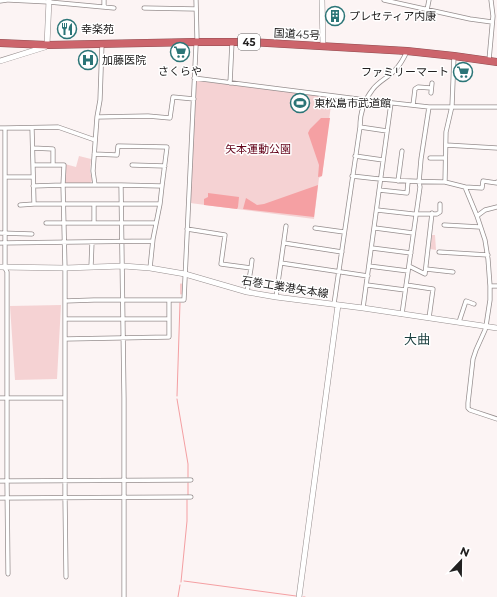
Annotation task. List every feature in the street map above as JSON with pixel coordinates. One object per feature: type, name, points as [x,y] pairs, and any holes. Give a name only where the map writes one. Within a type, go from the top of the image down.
[{"type":"highway","name":"国道45号","points":[[0,43],[47,45],[232,42],[407,51],[497,62]]},
{"type":"main road","points":[[322,0],[322,46]]},
{"type":"main road","points":[[0,61],[45,47],[47,45],[49,1]]},
{"type":"main road","name":"石巻工業港矢本線","points":[[3,267],[65,268],[122,266],[150,268],[185,274],[246,292],[497,328]]},
{"type":"main road","points":[[299,597],[336,304]]},
{"type":"street","points":[[0,0],[68,2],[86,6],[114,8]]},
{"type":"street","points":[[86,0],[86,6]]},
{"type":"street","points":[[104,0],[104,8]]},
{"type":"street","points":[[65,301],[184,300],[194,99],[196,0]]},
{"type":"street","points":[[384,0],[470,19],[492,22]]},
{"type":"street","points":[[427,10],[429,0]]},
{"type":"street","points":[[489,61],[493,16],[491,1],[497,1]]},
{"type":"street","points":[[144,8],[196,9]]},
{"type":"street","points":[[230,83],[232,42]]},
{"type":"street","points":[[95,185],[93,171],[100,100],[102,44]]},
{"type":"street","points":[[336,304],[344,232],[362,109],[374,88],[395,70],[404,58],[407,51]]},
{"type":"street","points":[[445,182],[447,124],[452,106],[454,56]]},
{"type":"street","points":[[194,78],[429,107],[497,107]]},
{"type":"street","points":[[413,105],[415,89],[418,87],[431,91],[432,83]]},
{"type":"street","points":[[98,117],[148,116],[170,118],[173,97],[194,99]]},
{"type":"street","points":[[364,308],[391,103]]},
{"type":"street","points":[[402,314],[420,187],[419,182],[429,107]]},
{"type":"street","points":[[0,128],[58,127],[95,140]]},
{"type":"street","points":[[360,127],[387,131]]},
{"type":"street","points":[[5,128],[5,176],[2,205],[5,216],[6,233],[3,267],[7,272],[8,574]]},
{"type":"street","points":[[32,128],[34,204]]},
{"type":"street","points":[[446,145],[497,148]]},
{"type":"street","points":[[94,154],[117,155],[118,146],[167,147],[160,204],[152,241],[150,268]]},
{"type":"street","points":[[33,148],[53,149],[53,165]]},
{"type":"street","points":[[398,181],[402,151]]},
{"type":"street","points":[[355,156],[383,160]]},
{"type":"street","points":[[430,158],[445,158]]},
{"type":"street","points":[[33,165],[64,165],[63,205],[66,320],[66,577]]},
{"type":"street","points":[[132,165],[165,166]]},
{"type":"street","points":[[5,176],[33,177]]},
{"type":"street","points":[[352,176],[408,182],[445,182],[465,187],[482,188],[483,181],[497,182]]},
{"type":"street","points":[[380,190],[407,193],[408,182]]},
{"type":"street","points":[[121,185],[124,398],[124,597]]},
{"type":"street","points":[[33,186],[162,186]]},
{"type":"street","points":[[465,187],[485,240],[488,255],[490,286],[490,300],[486,326],[474,359],[468,408],[497,419]]},
{"type":"street","points":[[94,204],[94,223]]},
{"type":"street","points":[[20,205],[160,204]]},
{"type":"street","points":[[377,210],[413,214],[437,214],[440,212],[440,204]]},
{"type":"street","points":[[477,216],[485,210],[497,207]]},
{"type":"street","points":[[409,266],[425,274],[432,214]]},
{"type":"street","points":[[0,216],[5,216]]},
{"type":"street","points":[[46,223],[156,223]]},
{"type":"street","points":[[444,225],[480,227]]},
{"type":"street","points":[[276,297],[286,226]]},
{"type":"street","points":[[315,228],[344,232]]},
{"type":"street","points":[[375,228],[414,233]]},
{"type":"street","points":[[187,229],[225,235],[221,264],[251,268]]},
{"type":"street","points":[[0,233],[32,234]]},
{"type":"street","points":[[0,243],[152,241]]},
{"type":"street","points":[[91,267],[92,242]]},
{"type":"street","points":[[284,243],[342,252]]},
{"type":"street","points":[[372,248],[411,253]]},
{"type":"street","points":[[439,252],[488,255]]},
{"type":"street","points":[[246,292],[252,260]]},
{"type":"street","points":[[281,263],[368,276]]},
{"type":"street","points":[[369,266],[408,271]]},
{"type":"street","points":[[426,269],[454,272]]},
{"type":"street","points":[[367,284],[405,290]]},
{"type":"street","points":[[406,285],[433,289],[429,318]]},
{"type":"street","points":[[490,286],[497,286]]},
{"type":"street","points":[[65,339],[169,337],[169,300]]},
{"type":"street","points":[[459,322],[465,301],[474,304]]},
{"type":"street","points":[[66,320],[168,319]]},
{"type":"street","points":[[0,398],[65,398]]},
{"type":"street","points":[[0,481],[191,480]]},
{"type":"street","points":[[0,498],[191,497]]},
{"type":"green space","name":"矢本運動公園","points":[[196,81],[254,86],[332,97],[322,176],[319,178],[314,219],[190,203]]},
{"type":"green space","points":[[79,156],[91,159],[90,170],[92,181],[90,183],[67,184],[65,182],[65,164],[76,167]]},
{"type":"green space","points":[[432,235],[435,235],[436,250],[430,249]]},
{"type":"green space","points":[[61,305],[57,379],[15,380],[10,306]]},
{"type":"shaded area","points":[[321,118],[330,118],[322,176],[318,177],[319,165],[308,133]]},
{"type":"shaded area","points":[[318,185],[314,217],[243,209],[246,198],[257,205],[264,204]]},
{"type":"shaded area","points":[[208,193],[239,197],[237,209],[204,205],[204,199],[208,197]]},
{"type":"waterway","points":[[181,284],[181,294]]},
{"type":"waterway","points":[[177,396],[180,303]]},
{"type":"waterway","points":[[177,399],[188,464],[188,477]]},
{"type":"waterway","points":[[188,483],[188,495]]},
{"type":"waterway","points":[[181,582],[187,521],[187,500]]},
{"type":"waterway","points":[[184,581],[296,596]]},
{"type":"waterway","points":[[178,597],[180,585]]},
{"type":"place","name":"プレセティア内康","points":[[335,16]]},
{"type":"place","name":"幸楽苑","points":[[67,29]]},
{"type":"place","name":"さくらや","points":[[180,52]]},
{"type":"place","name":"加藤医院","points":[[88,60]]},
{"type":"place","name":"ファミリーマート","points":[[463,72]]},
{"type":"place","name":"東松島市武道館","points":[[300,103]]},
{"type":"district","name":"大曲","points":[[417,339]]}]
